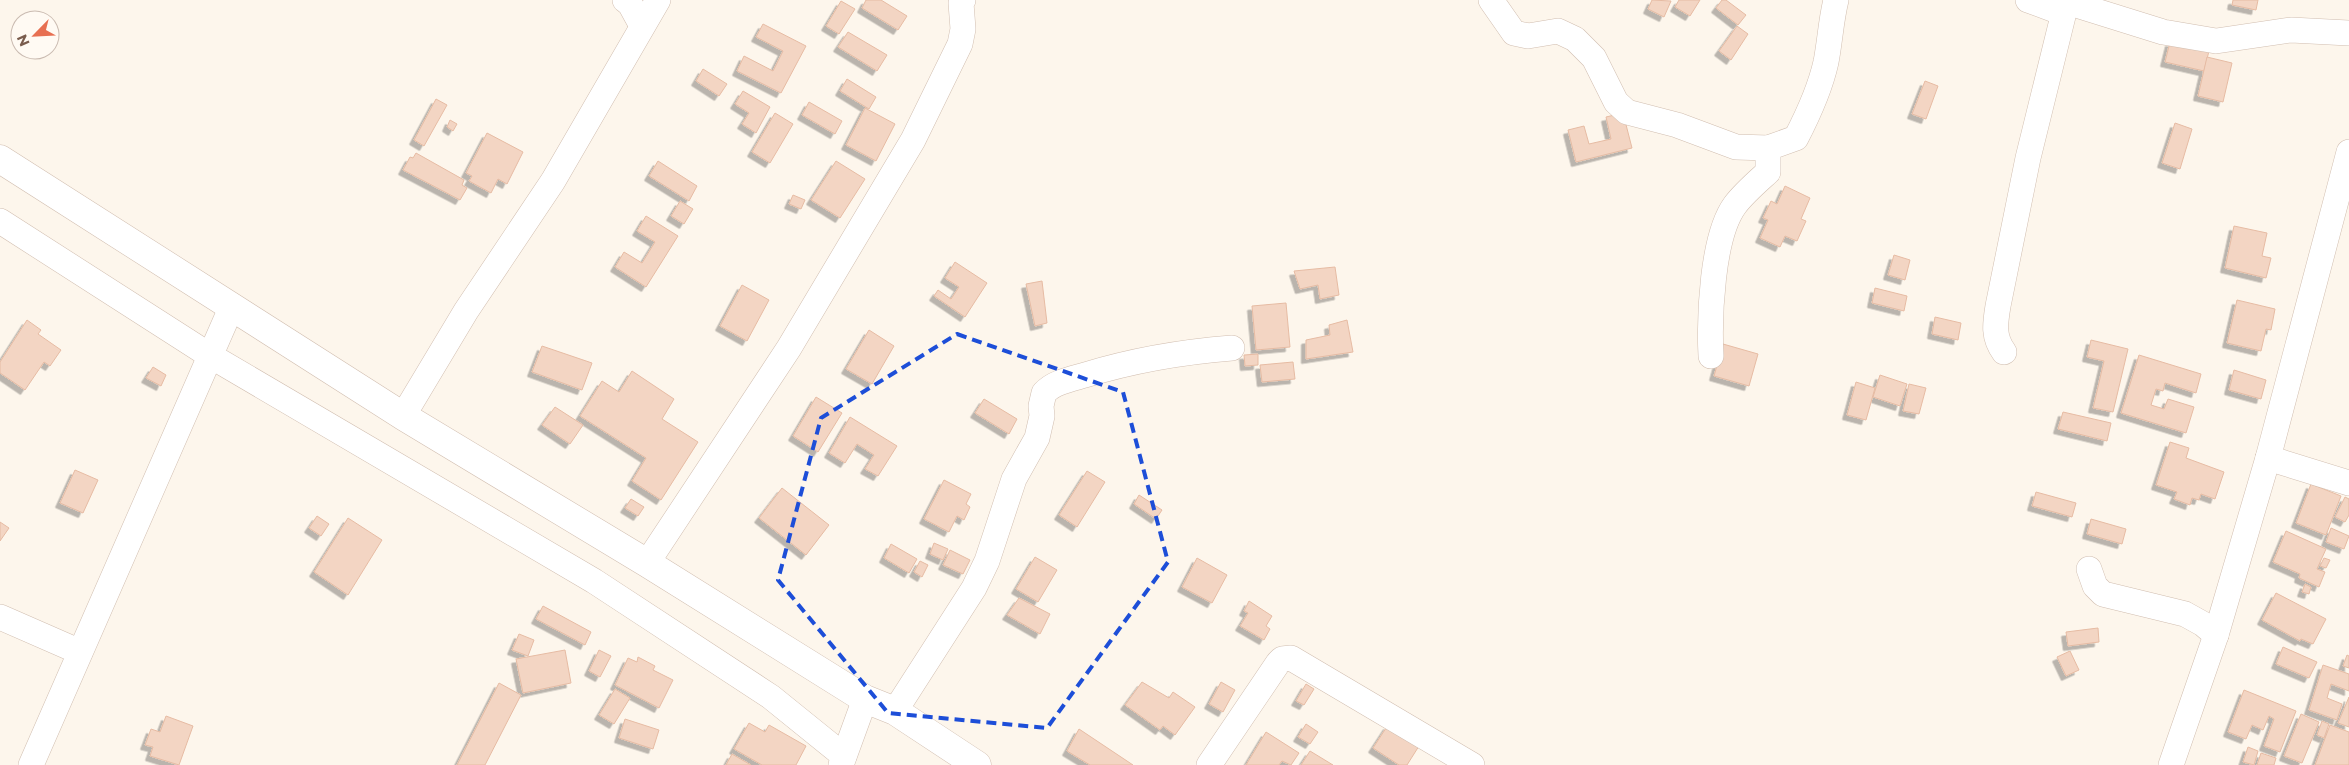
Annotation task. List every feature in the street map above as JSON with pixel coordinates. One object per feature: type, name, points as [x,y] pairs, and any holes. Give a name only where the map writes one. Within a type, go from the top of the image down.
[{"type":"street","points":[[625,0],[630,4],[642,26]]},
{"type":"street","points":[[403,416],[466,311],[553,181],[658,0]]},
{"type":"street","points":[[1491,0],[1514,34],[1528,36],[1558,32],[1575,39],[1594,58],[1616,102],[1627,112],[1677,125],[1731,146],[1768,148],[1796,138],[1808,116],[1818,92],[1826,60],[1836,0]]},
{"type":"street","points":[[2028,0],[2066,5],[2163,32],[2216,41],[2291,30],[2349,33]]},
{"type":"street","points":[[647,563],[789,348],[913,140],[960,44],[963,29],[960,1]]},
{"type":"street","points":[[2004,352],[1997,340],[1994,329],[1997,310],[2028,158],[2066,5]]},
{"type":"street","points":[[1711,356],[1711,298],[1728,216],[1736,204],[1768,172],[1768,148]]},
{"type":"street","points":[[2171,765],[2216,635],[2268,458],[2349,152]]},
{"type":"street","points":[[0,159],[403,416],[647,563],[864,698],[895,711],[977,765]]},
{"type":"street","points":[[0,221],[209,355],[594,581],[772,697],[842,760],[864,698]]},
{"type":"street","points":[[31,765],[232,306]]},
{"type":"street","points":[[895,711],[974,588],[987,561],[1014,479],[1038,434],[1044,393],[1056,384],[1117,365],[1176,353],[1232,348]]},
{"type":"street","points":[[2268,458],[2349,483]]},
{"type":"street","points":[[2089,569],[2095,586],[2103,594],[2185,614],[2203,624],[2216,635]]},
{"type":"street","points":[[0,617],[80,652]]},
{"type":"street","points":[[1209,765],[1278,663],[1286,658],[1291,658],[1472,765]]},
{"type":"highlighted area","points":[[957,334],[1123,392],[1168,562],[1047,728],[888,713],[778,580],[821,418]]},
{"type":"building","points":[[866,0],[881,0],[907,16],[898,30],[862,8]]},
{"type":"building","points":[[1652,0],[1671,1],[1664,17],[1648,9]]},
{"type":"building","points":[[1679,0],[1700,0],[1690,16],[1675,7]]},
{"type":"building","points":[[1722,0],[1726,0],[1746,15],[1738,25],[1716,8]]},
{"type":"building","points":[[2233,0],[2258,0],[2256,10],[2232,5]]},
{"type":"building","points":[[841,1],[855,9],[839,34],[826,26]]},
{"type":"building","points":[[763,24],[806,46],[781,93],[737,71],[744,56],[773,71],[783,51],[756,37]]},
{"type":"building","points":[[1737,26],[1748,34],[1731,60],[1719,51]]},
{"type":"building","points":[[848,32],[887,55],[877,71],[838,47]]},
{"type":"building","points":[[2170,42],[2209,51],[2204,71],[2165,62]]},
{"type":"building","points":[[2207,57],[2232,63],[2223,102],[2198,96]]},
{"type":"building","points":[[703,69],[727,84],[719,96],[696,81]]},
{"type":"building","points":[[847,79],[876,97],[869,109],[840,91]]},
{"type":"building","points":[[1925,81],[1938,86],[1926,119],[1912,114]]},
{"type":"building","points":[[743,91],[770,107],[756,133],[742,124],[749,113],[735,104]]},
{"type":"building","points":[[436,99],[447,105],[424,146],[414,140]]},
{"type":"building","points":[[809,102],[842,121],[835,134],[802,115]]},
{"type":"building","points":[[865,108],[895,124],[876,161],[846,145]]},
{"type":"building","points":[[775,113],[793,124],[770,163],[752,152]]},
{"type":"building","points":[[1623,113],[1632,148],[1576,162],[1568,130],[1584,126],[1589,144],[1611,139],[1606,117]]},
{"type":"building","points":[[450,120],[457,124],[453,131],[447,127]]},
{"type":"building","points":[[2175,123],[2192,129],[2180,169],[2162,163]]},
{"type":"building","points":[[487,133],[523,152],[507,184],[498,179],[491,193],[469,181],[472,176],[466,173]]},
{"type":"building","points":[[416,153],[464,180],[462,185],[467,188],[460,200],[403,170],[410,157],[413,158]]},
{"type":"building","points":[[658,161],[697,186],[689,201],[649,176]]},
{"type":"building","points":[[836,161],[865,179],[840,218],[811,200]]},
{"type":"building","points":[[1785,186],[1810,198],[1801,219],[1806,221],[1797,241],[1785,236],[1780,247],[1760,238],[1768,220],[1763,218],[1771,201],[1777,204]]},
{"type":"building","points":[[793,195],[805,200],[801,209],[789,204]]},
{"type":"building","points":[[680,201],[693,209],[684,224],[671,216]]},
{"type":"building","points":[[646,216],[678,236],[646,287],[615,267],[624,252],[642,263],[655,242],[637,231]]},
{"type":"building","points":[[2234,226],[2267,233],[2262,256],[2271,258],[2266,278],[2225,268]]},
{"type":"building","points":[[1894,255],[1910,260],[1905,280],[1888,275]]},
{"type":"building","points":[[955,262],[987,283],[965,317],[934,296],[938,290],[951,299],[959,287],[945,278]]},
{"type":"building","points":[[1335,267],[1339,295],[1320,299],[1318,285],[1300,289],[1294,271]]},
{"type":"building","points":[[1042,281],[1047,323],[1035,326],[1026,284]]},
{"type":"building","points":[[742,285],[769,300],[747,341],[720,326]]},
{"type":"building","points":[[1875,288],[1907,296],[1904,311],[1872,303]]},
{"type":"building","points":[[2237,300],[2275,309],[2271,330],[2266,329],[2261,351],[2227,343]]},
{"type":"building","points":[[1286,303],[1290,347],[1256,350],[1252,306]]},
{"type":"building","points":[[1935,317],[1961,323],[1958,340],[1932,334]]},
{"type":"building","points":[[27,320],[41,330],[38,334],[61,350],[50,366],[44,362],[25,390],[0,373],[0,362]]},
{"type":"building","points":[[1347,320],[1353,352],[1306,359],[1306,340],[1330,335],[1329,325]]},
{"type":"building","points":[[869,330],[894,346],[872,384],[846,369]]},
{"type":"building","points":[[2091,340],[2128,349],[2113,412],[2093,408],[2104,361],[2087,357]]},
{"type":"building","points":[[1723,344],[1758,354],[1749,386],[1714,376]]},
{"type":"building","points":[[542,346],[592,363],[582,390],[532,372]]},
{"type":"building","points":[[1258,354],[1258,365],[1245,366],[1244,355]]},
{"type":"building","points":[[2139,355],[2201,374],[2196,393],[2165,383],[2163,391],[2156,389],[2151,405],[2164,409],[2168,399],[2194,407],[2186,433],[2121,413]]},
{"type":"building","points":[[1293,362],[1295,379],[1262,382],[1260,365]]},
{"type":"building","points":[[153,367],[166,375],[161,386],[146,378]]},
{"type":"building","points":[[2234,370],[2266,380],[2261,399],[2229,390]]},
{"type":"building","points":[[632,371],[674,399],[662,419],[698,442],[661,500],[632,481],[646,458],[580,416],[602,381],[619,392]]},
{"type":"building","points":[[1880,375],[1907,384],[1900,406],[1873,397]]},
{"type":"building","points":[[1856,382],[1875,388],[1866,420],[1847,415]]},
{"type":"building","points":[[1909,384],[1926,388],[1919,414],[1903,411]]},
{"type":"building","points":[[816,397],[842,413],[818,452],[793,436]]},
{"type":"building","points":[[984,399],[1017,419],[1009,434],[975,413]]},
{"type":"building","points":[[555,407],[583,425],[570,444],[542,425]]},
{"type":"building","points":[[2063,412],[2111,423],[2107,441],[2058,429]]},
{"type":"building","points":[[850,417],[897,446],[878,476],[865,469],[874,455],[857,444],[845,463],[829,453]]},
{"type":"building","points":[[2170,442],[2189,448],[2186,458],[2224,472],[2215,499],[2201,494],[2199,500],[2192,498],[2190,505],[2174,499],[2177,492],[2156,485]]},
{"type":"building","points":[[75,470],[98,480],[83,513],[60,503]]},
{"type":"building","points":[[1087,471],[1105,482],[1077,527],[1059,515]]},
{"type":"building","points":[[944,480],[971,494],[966,504],[970,507],[964,520],[957,516],[949,532],[924,519]]},
{"type":"building","points":[[2311,484],[2341,496],[2326,535],[2296,523]]},
{"type":"building","points":[[782,488],[829,525],[806,555],[759,518]]},
{"type":"building","points":[[2036,492],[2076,503],[2072,517],[2032,506]]},
{"type":"building","points":[[1139,495],[1162,510],[1156,519],[1134,504]]},
{"type":"building","points":[[2345,497],[2349,499],[2349,515],[2345,522],[2335,517]]},
{"type":"building","points":[[631,499],[644,507],[638,516],[625,508]]},
{"type":"building","points":[[317,516],[329,524],[321,536],[309,528]]},
{"type":"building","points":[[348,518],[382,540],[348,595],[314,572]]},
{"type":"building","points":[[2091,519],[2126,529],[2122,544],[2087,534]]},
{"type":"building","points":[[0,522],[9,528],[0,541]]},
{"type":"building","points":[[2331,528],[2349,536],[2344,549],[2326,542]]},
{"type":"building","points":[[2286,531],[2326,549],[2317,569],[2325,572],[2319,587],[2299,578],[2300,574],[2273,562]]},
{"type":"building","points":[[934,543],[948,549],[943,560],[930,554]]},
{"type":"building","points":[[891,544],[917,559],[909,573],[884,558]]},
{"type":"building","points":[[950,550],[970,560],[963,574],[943,565]]},
{"type":"building","points":[[1035,557],[1057,570],[1038,602],[1016,589]]},
{"type":"building","points":[[1197,558],[1227,575],[1212,603],[1182,587]]},
{"type":"building","points":[[2324,558],[2330,560],[2326,568],[2320,566]]},
{"type":"building","points":[[920,561],[928,565],[922,577],[914,572]]},
{"type":"building","points":[[2305,584],[2311,587],[2309,594],[2302,592]]},
{"type":"building","points":[[2276,593],[2326,619],[2313,644],[2301,639],[2300,641],[2262,620]]},
{"type":"building","points":[[1019,598],[1050,614],[1040,634],[1007,615]]},
{"type":"building","points":[[1249,601],[1272,616],[1266,626],[1270,629],[1264,640],[1240,626],[1248,613],[1244,611]]},
{"type":"building","points":[[543,606],[591,632],[585,645],[536,619]]},
{"type":"building","points":[[2098,628],[2099,642],[2068,646],[2066,632]]},
{"type":"building","points":[[519,634],[534,640],[528,656],[512,650]]},
{"type":"building","points":[[2283,647],[2317,662],[2309,678],[2276,664]]},
{"type":"building","points":[[565,650],[571,683],[523,693],[516,659]]},
{"type":"building","points":[[599,650],[611,656],[600,677],[589,671]]},
{"type":"building","points":[[2070,651],[2079,670],[2066,676],[2057,657]]},
{"type":"building","points":[[2347,655],[2349,656],[2349,668],[2343,666]]},
{"type":"building","points":[[638,657],[655,666],[653,670],[673,680],[659,708],[615,685],[628,658],[637,662]]},
{"type":"building","points":[[2323,665],[2349,674],[2349,691],[2331,684],[2327,698],[2342,704],[2337,720],[2309,710]]},
{"type":"building","points":[[1142,682],[1169,698],[1173,692],[1195,707],[1175,735],[1163,726],[1160,730],[1125,705]]},
{"type":"building","points":[[1221,682],[1235,690],[1223,712],[1209,704]]},
{"type":"building","points":[[499,683],[521,695],[485,765],[457,765]]},
{"type":"building","points":[[1306,684],[1314,689],[1304,705],[1296,701]]},
{"type":"building","points":[[615,689],[630,698],[614,724],[599,715]]},
{"type":"building","points":[[2244,690],[2296,711],[2280,752],[2264,746],[2274,719],[2269,716],[2263,730],[2252,725],[2246,739],[2228,732]]},
{"type":"building","points":[[2349,697],[2349,727],[2338,723]]},
{"type":"building","points":[[2301,714],[2319,722],[2302,763],[2284,756]]},
{"type":"building","points":[[166,716],[193,726],[179,765],[150,756],[153,747],[145,745],[151,729],[160,732]]},
{"type":"building","points":[[625,719],[659,730],[653,749],[619,738]]},
{"type":"building","points":[[2322,721],[2329,724],[2324,738],[2317,735]]},
{"type":"building","points":[[749,723],[765,732],[769,725],[806,746],[796,765],[762,765],[734,749]]},
{"type":"building","points":[[1306,724],[1318,732],[1310,744],[1298,737]]},
{"type":"building","points":[[1388,725],[1419,746],[1407,765],[1399,765],[1373,748]]},
{"type":"building","points":[[2330,725],[2349,732],[2349,765],[2315,765]]},
{"type":"building","points":[[1079,729],[1133,765],[1090,765],[1067,751]]},
{"type":"building","points":[[1266,732],[1299,753],[1291,765],[1282,761],[1279,765],[1246,765]]},
{"type":"building","points":[[2248,747],[2258,751],[2254,765],[2243,762]]},
{"type":"building","points":[[1310,751],[1333,765],[1301,765]]},
{"type":"building","points":[[2261,753],[2276,758],[2274,765],[2257,765]]},
{"type":"building","points":[[732,754],[751,765],[726,765]]}]
